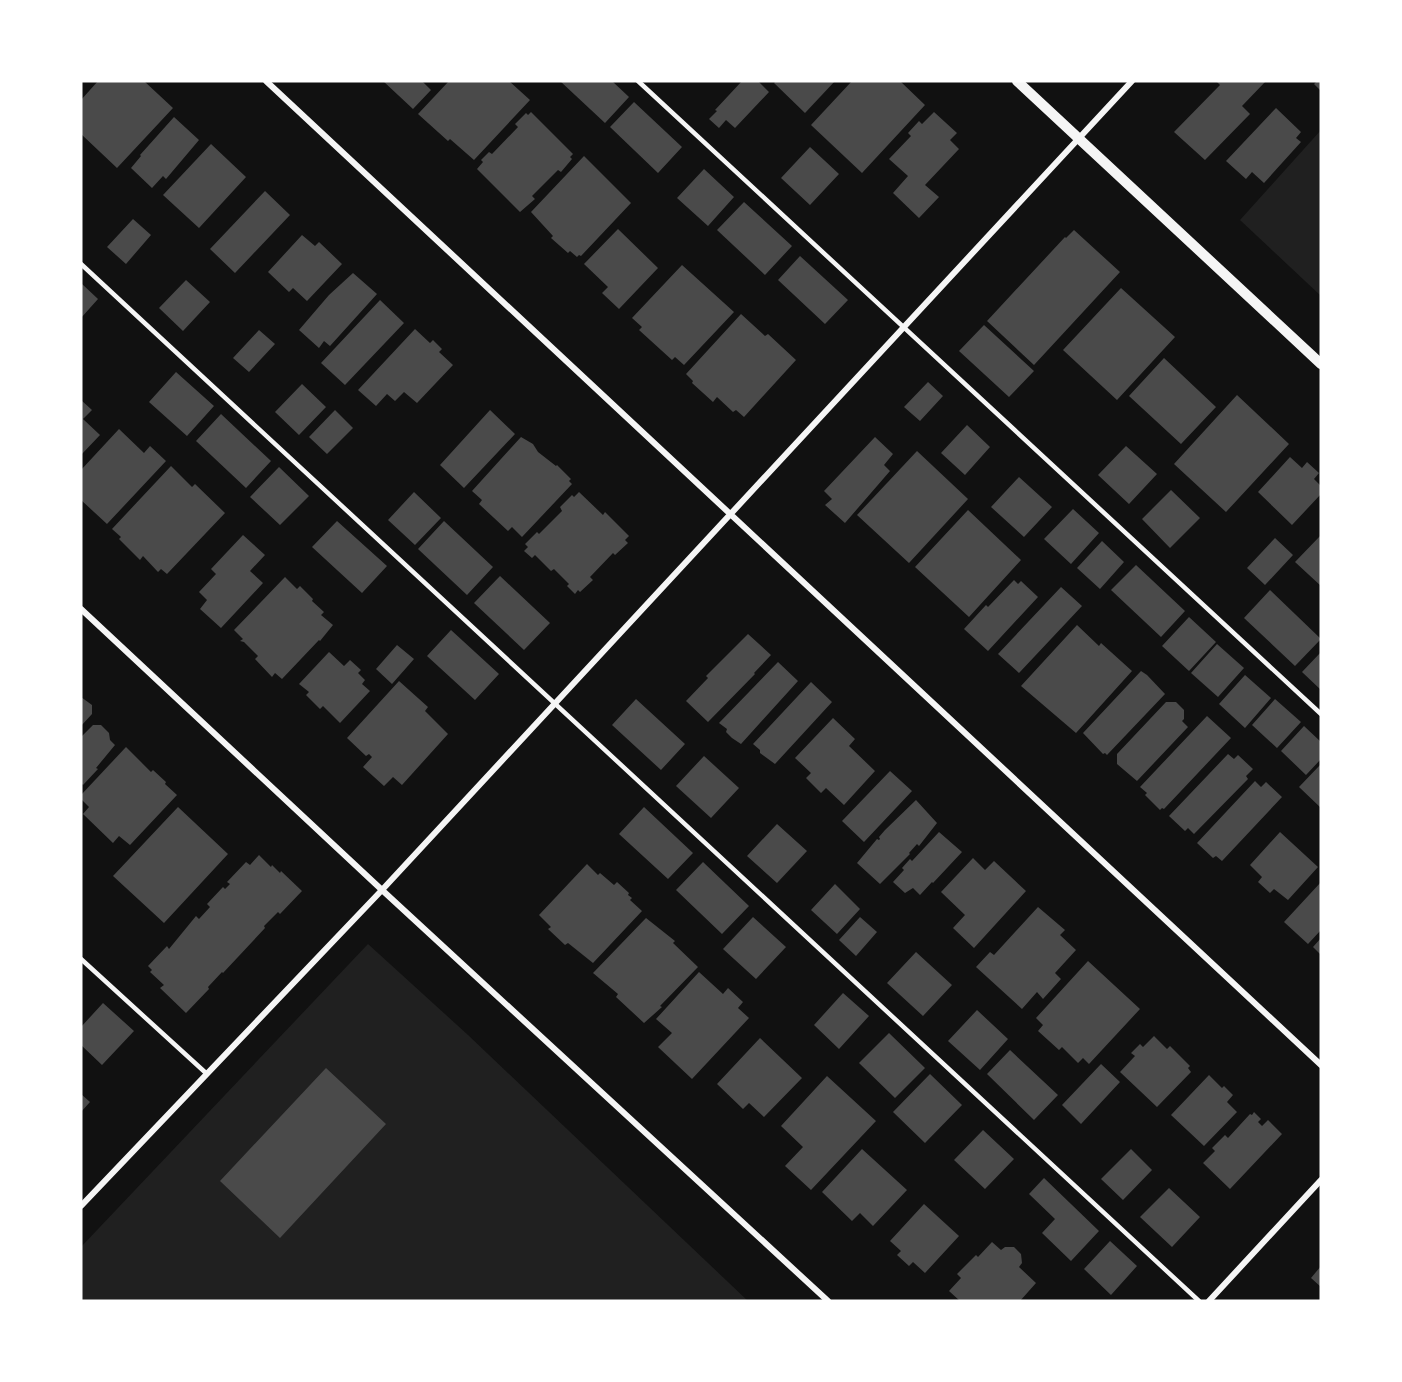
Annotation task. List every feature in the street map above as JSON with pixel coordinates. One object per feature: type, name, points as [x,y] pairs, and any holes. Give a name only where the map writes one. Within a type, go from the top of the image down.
[{"type":"street","points":[[266,81],[1321,1065]]},
{"type":"street","points":[[1017,81],[1321,363]]},
{"type":"street","points":[[81,1206],[382,890],[1132,81]]},
{"type":"street","points":[[81,609],[828,1301]]},
{"type":"street","points":[[1209,1301],[1321,1180]]},
{"type":"lane","points":[[638,81],[1321,714]]},
{"type":"lane","points":[[81,264],[1198,1301]]},
{"type":"lane","points":[[81,958],[207,1074]]},
{"type":"shaded area","points":[[1321,130],[1321,296],[1240,220]]},
{"type":"shaded area","points":[[368,944],[468,1035],[748,1301],[81,1301],[81,1247]]},
{"type":"building","points":[[98,81],[144,81],[173,108],[117,168],[81,134],[81,100]]},
{"type":"building","points":[[383,81],[422,81],[431,90],[413,109]]},
{"type":"building","points":[[449,81],[509,81],[530,100],[474,160],[450,139],[448,141],[418,114]]},
{"type":"building","points":[[560,81],[612,81],[629,97],[605,123]]},
{"type":"building","points":[[742,81],[758,81],[769,92],[735,128],[726,120],[719,128],[709,119]]},
{"type":"building","points":[[776,81],[835,81],[805,113],[774,83]]},
{"type":"building","points":[[852,81],[900,81],[925,105],[862,173],[811,125]]},
{"type":"building","points":[[1216,81],[1266,81],[1242,106],[1250,114],[1205,160],[1174,132],[1220,85]]},
{"type":"building","points":[[1321,81],[1321,91],[1314,84]]},
{"type":"building","points":[[634,102],[682,147],[658,173],[610,127]]},
{"type":"building","points":[[1276,108],[1301,132],[1296,138],[1301,142],[1264,183],[1252,172],[1246,179],[1226,161]]},
{"type":"building","points":[[531,112],[573,154],[570,157],[572,159],[561,172],[558,170],[532,196],[535,199],[520,212],[477,169],[483,162],[481,160],[489,152],[492,154],[518,127],[515,124],[526,113],[528,115]]},
{"type":"building","points":[[934,112],[957,133],[950,140],[959,149],[925,185],[939,197],[919,218],[893,193],[908,176],[889,159],[911,136],[908,133],[919,121],[922,124]]},
{"type":"building","points":[[174,117],[199,140],[166,179],[163,176],[152,188],[131,168]]},
{"type":"building","points":[[211,144],[246,177],[199,228],[163,195]]},
{"type":"building","points":[[810,147],[839,174],[810,205],[781,178]]},
{"type":"building","points":[[584,156],[631,203],[581,256],[577,257],[570,251],[568,253],[551,238],[553,236],[531,212]]},
{"type":"building","points":[[704,169],[734,197],[708,226],[677,198]]},
{"type":"building","points":[[265,191],[290,215],[235,273],[210,249]]},
{"type":"building","points":[[744,202],[792,246],[765,275],[717,230]]},
{"type":"building","points":[[133,219],[151,235],[126,264],[107,247]]},
{"type":"building","points":[[618,229],[658,268],[619,309],[602,293],[608,287],[584,264]]},
{"type":"building","points":[[1074,230],[1120,272],[1034,365],[987,321]]},
{"type":"building","points":[[302,235],[315,246],[319,242],[342,264],[307,301],[293,288],[289,292],[268,272]]},
{"type":"building","points":[[800,256],[848,300],[825,324],[778,280]]},
{"type":"building","points":[[682,265],[734,312],[684,365],[675,357],[672,360],[639,330],[642,327],[632,318]]},
{"type":"building","points":[[353,273],[377,294],[330,346],[324,341],[319,348],[299,330],[329,295]]},
{"type":"building","points":[[186,280],[210,302],[183,331],[159,308]]},
{"type":"building","points":[[81,283],[98,299],[81,318]]},
{"type":"building","points":[[1121,288],[1175,337],[1117,400],[1063,350]]},
{"type":"building","points":[[380,300],[404,323],[345,385],[321,363]]},
{"type":"building","points":[[741,314],[765,336],[768,334],[796,360],[744,417],[736,410],[733,412],[717,397],[713,402],[692,383],[693,381],[686,374]]},
{"type":"building","points":[[984,325],[1034,371],[1009,397],[959,351]]},
{"type":"building","points":[[415,329],[430,343],[433,340],[442,349],[439,352],[453,365],[417,403],[404,392],[395,401],[387,394],[376,406],[358,390]]},
{"type":"building","points":[[259,330],[275,344],[249,372],[233,358]]},
{"type":"building","points":[[1164,358],[1216,407],[1181,444],[1129,396]]},
{"type":"building","points":[[176,372],[214,406],[187,436],[149,402]]},
{"type":"building","points":[[928,382],[943,396],[920,421],[904,407]]},
{"type":"building","points":[[302,384],[326,407],[299,435],[275,412]]},
{"type":"building","points":[[1237,395],[1289,444],[1226,512],[1174,464]]},
{"type":"building","points":[[81,400],[92,410],[83,419],[100,435],[81,455]]},
{"type":"building","points":[[335,410],[353,428],[327,454],[309,437]]},
{"type":"building","points":[[490,410],[515,434],[464,488],[440,465]]},
{"type":"building","points":[[221,414],[271,461],[246,488],[196,441]]},
{"type":"building","points":[[967,425],[990,447],[965,475],[941,453]]},
{"type":"building","points":[[119,429],[144,453],[150,446],[166,461],[107,524],[81,500],[81,470]]},
{"type":"building","points":[[521,437],[533,444],[538,452],[557,465],[571,479],[569,481],[572,484],[522,537],[512,527],[508,531],[479,504],[482,500],[472,491]]},
{"type":"building","points":[[875,437],[893,454],[884,465],[890,471],[845,523],[825,505],[832,499],[824,491]]},
{"type":"building","points":[[1126,446],[1157,474],[1129,504],[1098,475]]},
{"type":"building","points":[[917,451],[968,499],[909,563],[857,515]]},
{"type":"building","points":[[1290,457],[1302,468],[1307,462],[1319,473],[1314,479],[1321,486],[1321,494],[1292,525],[1258,492]]},
{"type":"building","points":[[171,466],[192,487],[195,484],[225,513],[167,574],[161,569],[158,572],[143,556],[140,560],[112,529]]},
{"type":"building","points":[[279,467],[309,496],[280,525],[250,497]]},
{"type":"building","points":[[1019,477],[1052,507],[1024,537],[991,507]]},
{"type":"building","points":[[1171,490],[1200,518],[1170,548],[1142,519]]},
{"type":"building","points":[[414,492],[441,518],[415,545],[388,520]]},
{"type":"building","points":[[579,492],[603,515],[605,512],[629,536],[625,540],[628,543],[615,555],[613,553],[590,577],[593,580],[575,594],[567,586],[569,584],[554,569],[551,571],[535,555],[532,558],[524,551],[528,547],[525,544],[537,532],[539,534],[562,511],[560,507],[572,495],[574,497]]},
{"type":"building","points":[[1073,509],[1099,533],[1071,564],[1044,539]]},
{"type":"building","points":[[968,510],[1021,560],[969,617],[915,567]]},
{"type":"building","points":[[337,521],[387,566],[362,593],[312,547]]},
{"type":"building","points":[[444,521],[493,567],[467,595],[418,549]]},
{"type":"building","points":[[243,535],[265,555],[250,571],[263,583],[221,628],[200,609],[207,600],[199,592],[216,574],[211,569]]},
{"type":"building","points":[[1321,535],[1321,586],[1295,562]]},
{"type":"building","points":[[1275,538],[1293,555],[1265,585],[1247,568]]},
{"type":"building","points":[[1102,541],[1124,562],[1100,589],[1077,568]]},
{"type":"building","points":[[1136,565],[1185,611],[1161,637],[1111,590]]},
{"type":"building","points":[[500,576],[550,623],[524,650],[474,603]]},
{"type":"building","points":[[285,577],[297,589],[300,586],[313,599],[312,601],[324,612],[321,615],[333,625],[282,679],[275,673],[272,677],[255,659],[258,656],[240,641],[243,639],[234,630]]},
{"type":"building","points":[[1014,580],[1018,584],[1021,581],[1038,597],[988,651],[964,629]]},
{"type":"building","points":[[1061,587],[1082,606],[1019,673],[998,654]]},
{"type":"building","points":[[1270,590],[1321,639],[1295,666],[1244,618]]},
{"type":"building","points":[[1189,617],[1216,642],[1189,671],[1162,646]]},
{"type":"building","points":[[1077,625],[1099,646],[1101,643],[1132,671],[1076,733],[1021,686]]},
{"type":"building","points":[[451,630],[499,674],[475,700],[427,656]]},
{"type":"building","points":[[748,634],[771,655],[708,722],[686,701],[708,678],[706,676]]},
{"type":"building","points":[[1217,644],[1244,668],[1218,697],[1191,673]]},
{"type":"building","points":[[397,645],[414,659],[392,684],[376,669]]},
{"type":"building","points":[[329,652],[344,666],[350,660],[361,670],[358,673],[365,680],[362,684],[370,691],[340,723],[323,706],[320,709],[306,695],[309,692],[299,684]]},
{"type":"building","points":[[1321,652],[1321,690],[1302,672]]},
{"type":"building","points":[[778,662],[798,681],[741,744],[732,738],[726,732],[727,729],[719,723]]},
{"type":"building","points":[[1141,671],[1165,694],[1107,755],[1103,754],[1083,733]]},
{"type":"building","points":[[1245,675],[1271,698],[1245,728],[1219,704]]},
{"type":"building","points":[[399,681],[428,707],[425,711],[448,734],[402,785],[393,777],[384,786],[363,767],[372,757],[369,754],[366,756],[347,738]]},
{"type":"building","points":[[811,682],[832,702],[775,764],[760,753],[760,750],[753,744]]},
{"type":"building","points":[[81,697],[92,705],[92,714],[81,726]]},
{"type":"building","points":[[636,699],[685,744],[661,770],[612,725]]},
{"type":"building","points":[[1275,699],[1301,722],[1277,748],[1252,725]]},
{"type":"building","points":[[1166,702],[1176,702],[1184,710],[1182,721],[1188,727],[1137,781],[1117,764],[1117,754]]},
{"type":"building","points":[[1207,716],[1231,738],[1164,809],[1160,810],[1140,787]]},
{"type":"building","points":[[833,718],[855,739],[849,746],[875,771],[844,805],[826,788],[821,793],[806,778],[811,773],[795,758]]},
{"type":"building","points":[[93,725],[101,725],[109,733],[110,740],[115,745],[83,785],[81,783],[81,737]]},
{"type":"building","points":[[1304,726],[1321,742],[1321,759],[1306,775],[1281,751]]},
{"type":"building","points":[[126,747],[151,772],[153,770],[166,782],[165,784],[177,795],[130,845],[119,836],[113,843],[83,814],[89,807],[81,799],[81,795]]},
{"type":"building","points":[[1228,754],[1234,759],[1238,755],[1253,769],[1246,776],[1248,779],[1194,834],[1188,828],[1185,831],[1169,816]]},
{"type":"building","points":[[704,756],[739,788],[711,818],[676,786]]},
{"type":"building","points":[[1321,764],[1321,808],[1299,787]]},
{"type":"building","points":[[890,771],[912,791],[864,842],[842,821]]},
{"type":"building","points":[[1255,781],[1261,787],[1266,782],[1282,797],[1222,861],[1216,856],[1213,858],[1197,843]]},
{"type":"building","points":[[916,800],[937,823],[919,846],[917,844],[880,884],[857,863],[877,839],[880,839],[879,837],[885,830]]},
{"type":"building","points":[[178,807],[228,854],[164,923],[113,876]]},
{"type":"building","points":[[644,807],[693,853],[668,879],[619,834]]},
{"type":"building","points":[[777,824],[807,851],[777,883],[747,856]]},
{"type":"building","points":[[939,832],[962,852],[920,895],[913,888],[905,893],[893,882],[910,859],[912,861]]},
{"type":"building","points":[[1280,832],[1318,867],[1288,900],[1274,889],[1270,893],[1258,882],[1262,877],[1250,865]]},
{"type":"building","points":[[259,855],[271,867],[272,865],[280,873],[281,871],[302,891],[280,914],[278,912],[264,926],[265,928],[186,1013],[160,988],[164,985],[150,972],[152,970],[148,966],[167,946],[169,949],[196,916],[199,919],[210,907],[207,904],[223,887],[225,889],[230,884],[227,882],[246,862],[250,865]]},
{"type":"building","points":[[973,858],[985,870],[994,861],[1026,891],[974,948],[953,928],[965,915],[941,892]]},
{"type":"building","points":[[703,862],[749,906],[722,934],[676,890]]},
{"type":"building","points":[[587,864],[598,875],[600,873],[614,885],[617,882],[629,893],[628,895],[632,898],[630,900],[642,911],[593,963],[568,943],[565,945],[548,929],[551,927],[539,915]]},
{"type":"building","points":[[1321,882],[1321,930],[1308,944],[1284,922]]},
{"type":"building","points":[[835,884],[860,909],[837,934],[811,910]]},
{"type":"building","points":[[1038,907],[1065,930],[1060,935],[1076,950],[1055,973],[1061,979],[1043,999],[1037,992],[1022,1009],[976,967],[990,952],[994,955]]},
{"type":"building","points":[[753,917],[786,947],[756,979],[723,949]]},
{"type":"building","points":[[860,917],[877,932],[856,956],[839,940]]},
{"type":"building","points":[[646,918],[675,941],[673,943],[698,967],[660,1006],[662,1007],[644,1023],[616,997],[618,994],[593,973]]},
{"type":"building","points":[[1321,938],[1321,955],[1313,947]]},
{"type":"building","points":[[916,952],[952,985],[923,1016],[887,983]]},
{"type":"building","points":[[1088,961],[1140,1009],[1089,1064],[1083,1058],[1078,1063],[1062,1047],[1059,1050],[1038,1031],[1043,1025],[1036,1018]]},
{"type":"building","points":[[699,972],[723,994],[728,988],[743,1002],[738,1008],[749,1018],[692,1079],[658,1047],[672,1033],[656,1019]]},
{"type":"building","points":[[843,993],[869,1016],[839,1049],[814,1025]]},
{"type":"building","points":[[103,1003],[134,1031],[102,1065],[81,1045],[81,1027]]},
{"type":"building","points":[[977,1010],[1008,1039],[980,1070],[948,1041]]},
{"type":"building","points":[[889,1033],[925,1068],[895,1098],[859,1063]]},
{"type":"building","points":[[1154,1036],[1167,1049],[1170,1046],[1190,1066],[1188,1068],[1191,1072],[1157,1107],[1120,1072],[1135,1056],[1131,1053],[1140,1044],[1143,1047]]},
{"type":"building","points":[[760,1038],[802,1078],[764,1117],[749,1103],[743,1109],[717,1084]]},
{"type":"building","points":[[1010,1050],[1058,1095],[1034,1120],[987,1074]]},
{"type":"building","points":[[1101,1064],[1120,1082],[1081,1124],[1062,1105]]},
{"type":"building","points":[[326,1068],[386,1124],[280,1238],[220,1181]]},
{"type":"building","points":[[930,1074],[962,1105],[925,1143],[893,1112]]},
{"type":"building","points":[[1209,1075],[1233,1095],[1227,1102],[1237,1112],[1204,1146],[1171,1115]]},
{"type":"building","points":[[827,1076],[876,1121],[811,1190],[785,1166],[803,1147],[781,1126]]},
{"type":"building","points":[[81,1094],[90,1102],[81,1112]]},
{"type":"building","points":[[1254,1112],[1261,1119],[1258,1122],[1262,1126],[1268,1120],[1282,1134],[1230,1189],[1203,1163],[1215,1151],[1212,1148],[1225,1135],[1228,1138]]},
{"type":"building","points":[[983,1130],[1014,1159],[985,1189],[954,1160]]},
{"type":"building","points":[[862,1149],[907,1190],[873,1226],[860,1213],[852,1221],[822,1192]]},
{"type":"building","points":[[1131,1149],[1152,1170],[1123,1200],[1101,1179]]},
{"type":"building","points":[[1044,1178],[1099,1231],[1071,1261],[1042,1233],[1055,1219],[1029,1194]]},
{"type":"building","points":[[1169,1188],[1200,1217],[1172,1247],[1140,1217]]},
{"type":"building","points":[[924,1204],[959,1236],[925,1273],[913,1262],[909,1266],[897,1255],[901,1251],[890,1241]]},
{"type":"building","points":[[1110,1241],[1137,1266],[1111,1295],[1084,1269]]},
{"type":"building","points":[[992,1242],[1001,1250],[1005,1247],[1014,1247],[1021,1254],[1022,1263],[1019,1267],[1036,1283],[1020,1301],[960,1301],[949,1291],[961,1278],[957,1274]]},
{"type":"building","points":[[1321,1266],[1321,1287],[1311,1278]]}]
